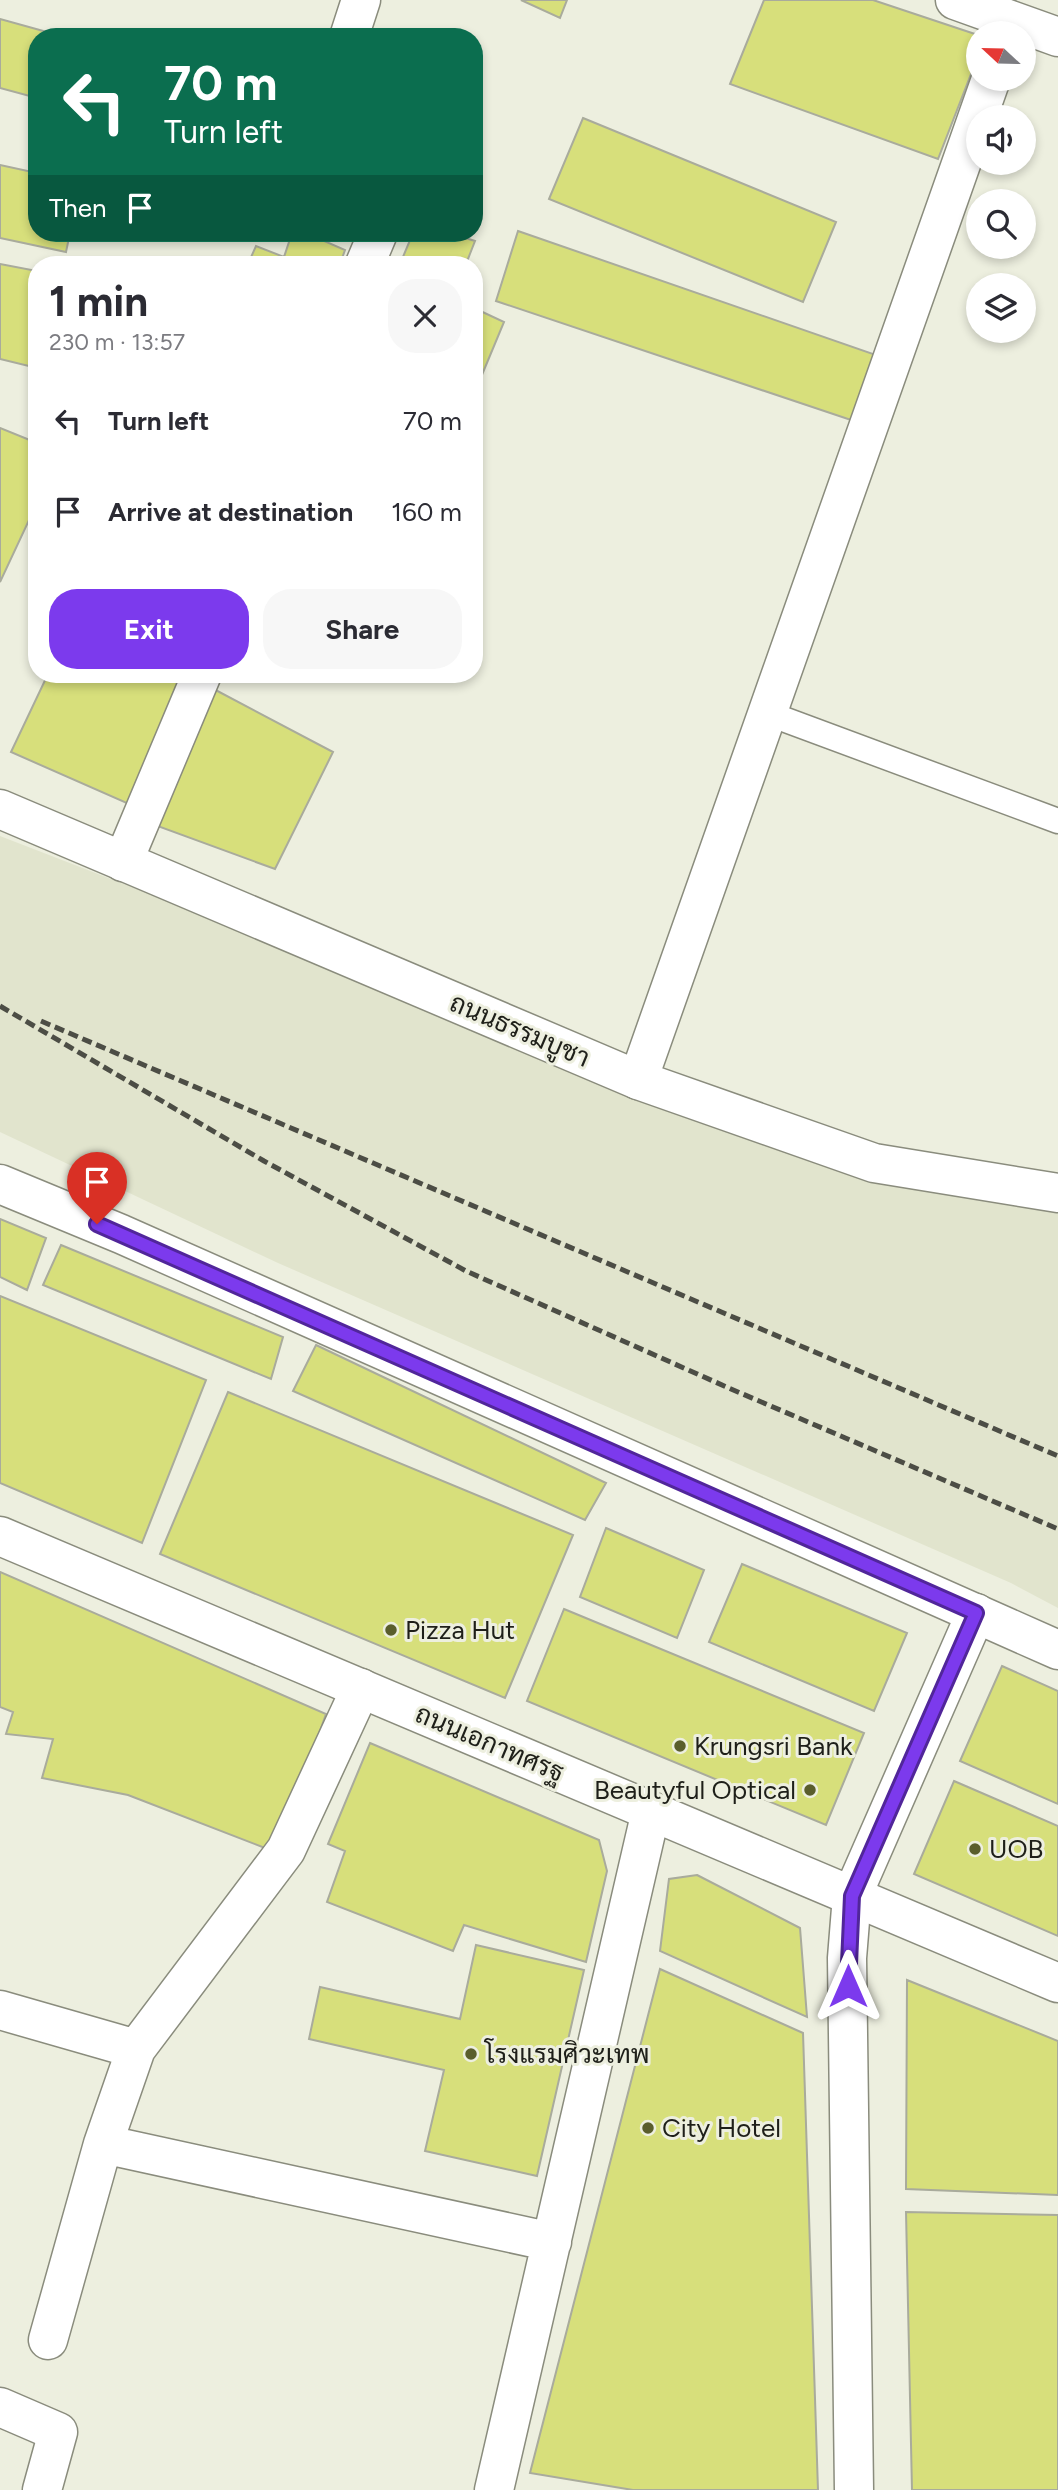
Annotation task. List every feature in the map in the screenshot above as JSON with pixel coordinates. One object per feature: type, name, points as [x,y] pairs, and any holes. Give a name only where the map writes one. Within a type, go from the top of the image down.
[{"type":"street","points":[[352,28],[361,0]]},
{"type":"street","points":[[955,0],[998,21]]},
{"type":"street","points":[[1036,32],[1058,37]]},
{"type":"street","points":[[638,1080],[987,91]]},
{"type":"street","points":[[123,862],[198,683]]},
{"type":"street","name":"ถนนธรรมบูชา","points":[[0,809],[638,1080],[874,1163],[1058,1194]]},
{"type":"street","points":[[0,1185],[121,1234],[1058,1650]]},
{"type":"street","name":"ถนนเอกาทศรฐ","points":[[0,1536],[1058,1983]]},
{"type":"street","points":[[854,2490],[847,1958],[852,1896],[976,1613]]},
{"type":"street","points":[[48,2340],[103,2144],[136,2049],[286,1850],[361,1688]]},
{"type":"street","points":[[494,2490],[651,1811]]},
{"type":"street","points":[[0,2010],[136,2049]]},
{"type":"street","points":[[103,2144],[552,2242]]},
{"type":"street","points":[[0,2407],[58,2432],[42,2490]]},
{"type":"lane","points":[[767,713],[1058,821]]},
{"type":"shaded area","points":[[0,836],[900,1185],[1058,1210],[1058,1608],[1011,1583],[278,1263],[0,1132]]},
{"type":"building","points":[[521,0],[567,0],[560,18]]},
{"type":"building","points":[[764,0],[873,0],[966,31],[966,87],[938,159],[730,84]]},
{"type":"building","points":[[0,19],[32,28],[28,28],[28,96],[0,88]]},
{"type":"building","points":[[583,118],[836,222],[803,302],[549,199]]},
{"type":"building","points":[[0,165],[28,171],[28,242],[68,242],[66,252],[0,238]]},
{"type":"building","points":[[518,231],[876,355],[851,420],[496,301]]},
{"type":"building","points":[[289,242],[327,242],[345,250],[343,256],[284,256]]},
{"type":"building","points":[[409,242],[475,242],[469,256],[403,256]]},
{"type":"building","points":[[256,246],[281,256],[252,256]]},
{"type":"building","points":[[0,264],[28,269],[28,366],[0,359]]},
{"type":"building","points":[[483,312],[504,322],[483,372]]},
{"type":"building","points":[[0,428],[28,439],[28,522],[0,582]]},
{"type":"building","points":[[44,683],[194,683],[138,808],[11,752]]},
{"type":"building","points":[[208,686],[333,752],[275,869],[152,824]]},
{"type":"building","points":[[0,1219],[46,1238],[27,1290],[0,1277]]},
{"type":"building","points":[[61,1245],[283,1337],[271,1379],[43,1285]]},
{"type":"building","points":[[0,1296],[206,1380],[142,1543],[0,1483]]},
{"type":"building","points":[[316,1345],[606,1483],[585,1520],[293,1391]]},
{"type":"building","points":[[228,1392],[573,1535],[505,1698],[160,1554]]},
{"type":"building","points":[[606,1528],[704,1570],[677,1638],[580,1597]]},
{"type":"building","points":[[742,1564],[907,1633],[874,1711],[709,1642]]},
{"type":"building","points":[[0,1572],[326,1714],[294,1805],[265,1848],[128,1795],[42,1778],[53,1739],[6,1734],[13,1712],[0,1707]]},
{"type":"building","points":[[564,1609],[864,1733],[826,1825],[527,1701]]},
{"type":"building","points":[[1002,1666],[1058,1691],[1058,1804],[960,1761]]},
{"type":"building","points":[[370,1743],[599,1840],[607,1871],[586,1962],[464,1925],[453,1951],[327,1902],[345,1851],[328,1844]]},
{"type":"building","points":[[954,1781],[1058,1826],[1058,1936],[914,1874]]},
{"type":"building","points":[[697,1875],[800,1928],[807,2017],[660,1951],[669,1879]]},
{"type":"building","name":"โรงแรมศิวะเทพ","points":[[476,1945],[584,1970],[537,2176],[425,2151],[444,2070],[309,2039],[320,1987],[460,2019]]},
{"type":"building","points":[[660,1969],[803,2033],[818,2490],[633,2490],[530,2473]]},
{"type":"building","points":[[907,1980],[1058,2041],[1058,2195],[906,2189]]},
{"type":"building","points":[[906,2212],[1058,2215],[1058,2490],[912,2490]]},
{"type":"railway","points":[[0,1006],[264,1161],[466,1271],[731,1389],[1058,1529]]},
{"type":"railway","points":[[41,1021],[1058,1456]]},
{"type":"place","name":"Pizza Hut","points":[[391,1630]]},
{"type":"place","name":"Krungsri Bank","points":[[680,1746]]},
{"type":"place","name":"Beautyful Optical","points":[[810,1790]]},
{"type":"place","name":"UOB","points":[[975,1849]]},
{"type":"place","name":"โรงแรมศิวะเทพ","points":[[471,2054]]},
{"type":"place","name":"City Hotel","points":[[648,2128]]},
{"type":"route","points":[[97,1224],[976,1613],[852,1896],[847,1958],[848,1986]]}]
